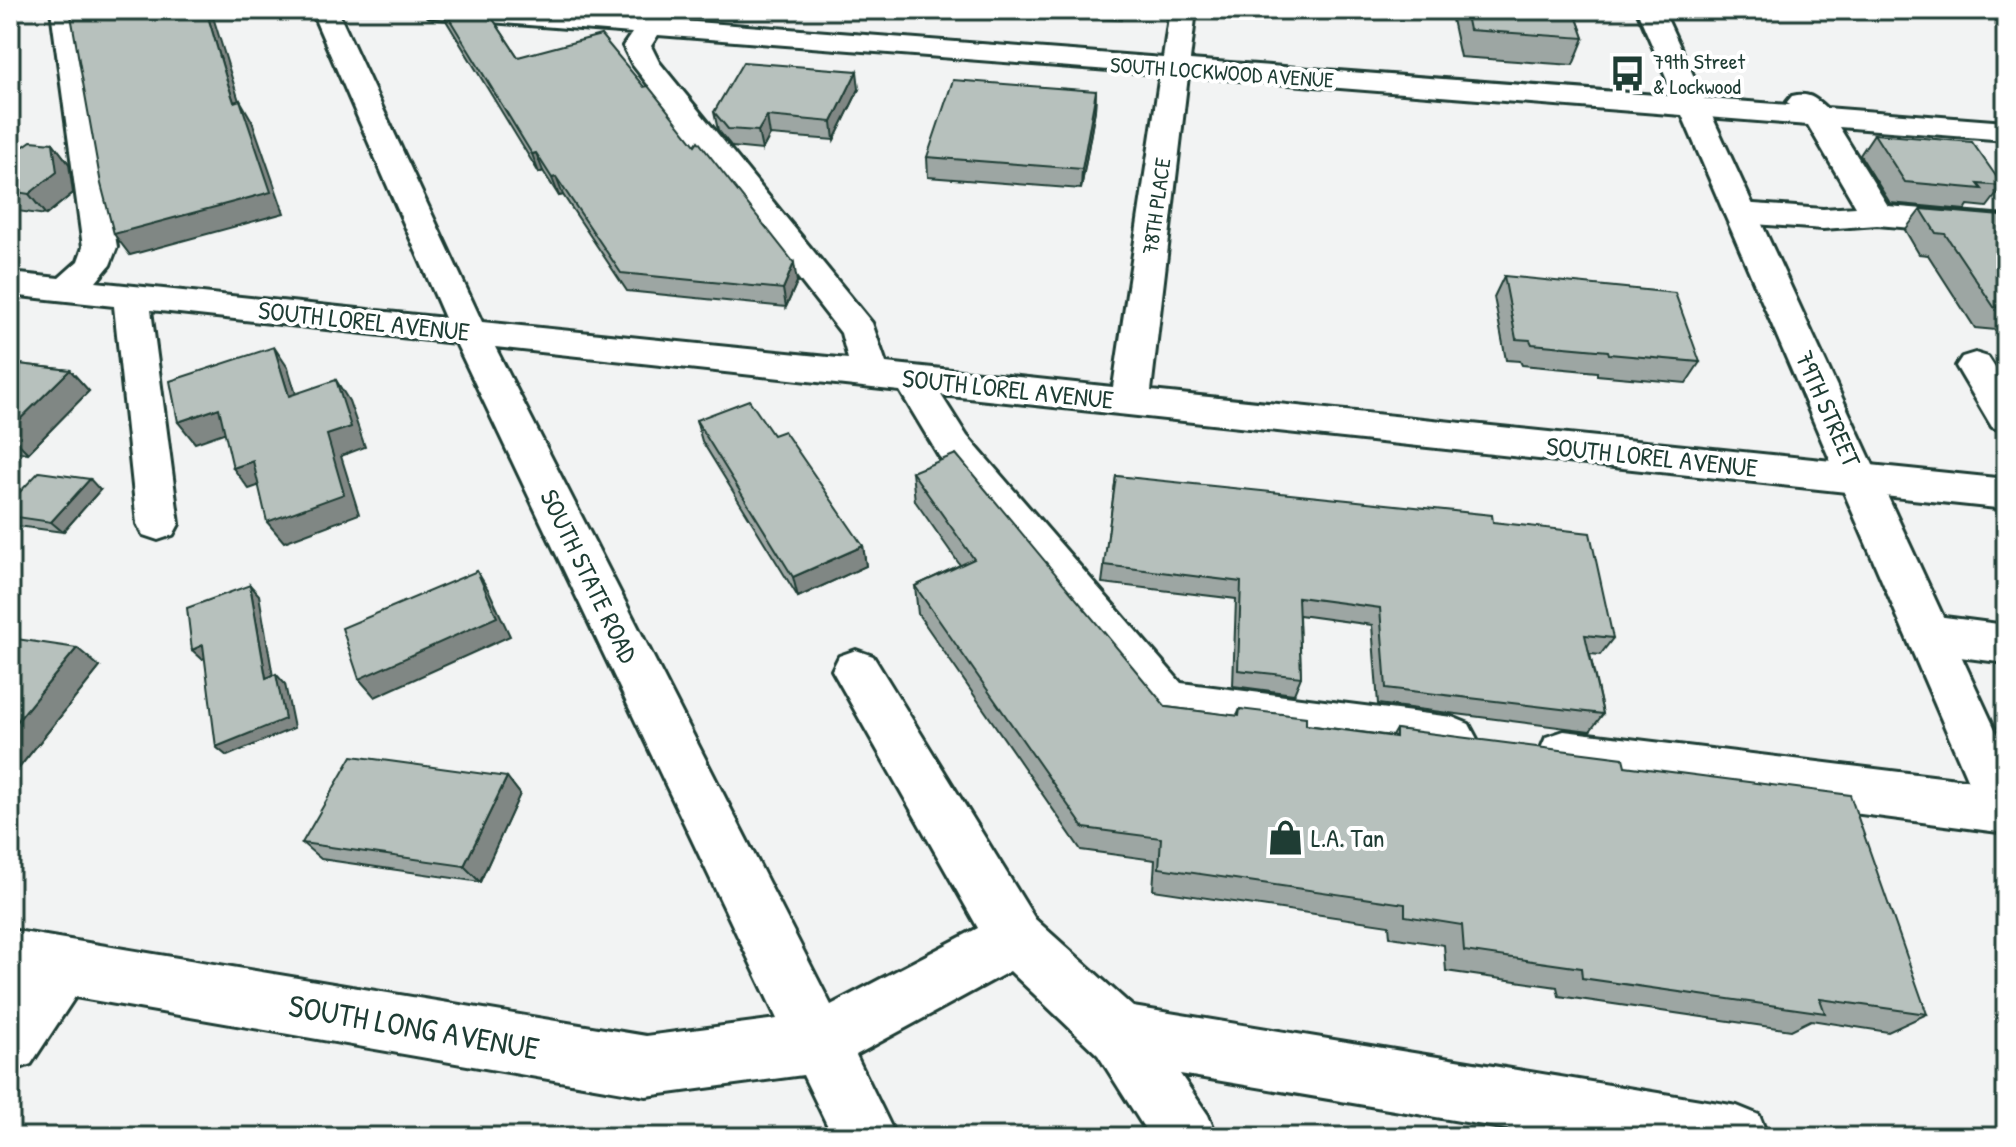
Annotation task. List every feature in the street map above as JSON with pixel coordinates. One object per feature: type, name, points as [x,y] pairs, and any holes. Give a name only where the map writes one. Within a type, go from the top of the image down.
[{"type":"street","points":[[64,10],[100,247],[93,265],[67,290]]},
{"type":"street","name":"SOUTH STATE ROAD","points":[[324,10],[469,332],[865,1137]]},
{"type":"street","name":"SOUTH LOCKWOOD AVENUE","points":[[438,10],[590,16],[650,26],[705,20],[1174,68],[1694,108],[1821,102],[1998,129]]},
{"type":"street","name":"78TH PLACE","points":[[1130,402],[1183,10]]},
{"type":"street","name":"79TH STREET","points":[[1650,10],[2006,809]]},
{"type":"street","points":[[650,26],[637,46],[646,64],[859,331],[870,374]]},
{"type":"street","points":[[1981,98],[1998,129],[2006,162]]},
{"type":"street","points":[[1821,102],[1877,215]]},
{"type":"street","points":[[1740,213],[1823,219],[1877,215],[2006,226]]},
{"type":"street","name":"SOUTH LOREL AVENUE","points":[[10,284],[2006,494]]},
{"type":"street","points":[[131,296],[158,524]]},
{"type":"street","points":[[1975,366],[2004,410]]},
{"type":"street","points":[[912,379],[953,446],[1168,702],[2006,809]]},
{"type":"street","points":[[1929,634],[2006,644]]},
{"type":"street","points":[[856,670],[1015,938],[1119,1034],[1186,1137]]},
{"type":"street","points":[[819,1043],[1015,938]]},
{"type":"street","points":[[10,1043],[36,962]]},
{"type":"street","name":"SOUTH LONG AVENUE","points":[[36,962],[646,1066],[819,1043]]},
{"type":"street","points":[[1119,1034],[1546,1121],[1737,1137]]},
{"type":"building","points":[[70,10],[206,10],[234,102],[240,100],[271,192],[114,234],[101,184]]},
{"type":"building","points":[[444,10],[487,10],[518,57],[601,35],[644,87],[648,86],[695,145],[698,141],[794,263],[783,289],[621,273],[556,177],[552,178],[536,153],[532,154]]},
{"type":"building","points":[[1465,10],[1574,10],[1584,38],[1469,30]]},
{"type":"building","points":[[743,62],[857,71],[832,122],[767,116],[758,131],[728,129],[714,112]]},
{"type":"building","points":[[953,80],[1096,91],[1082,169],[927,157]]},
{"type":"building","points":[[1874,134],[1972,142],[2003,186],[1978,184],[1982,189],[1905,182]]},
{"type":"building","points":[[31,141],[53,143],[57,172],[29,194],[10,191],[10,145],[24,146]]},
{"type":"building","points":[[1921,209],[2001,216],[2006,224],[2006,308],[1994,307],[1945,234],[1936,233]]},
{"type":"building","points":[[1504,276],[1675,293],[1700,362],[1609,354],[1608,351],[1532,344],[1530,340],[1516,339]]},
{"type":"building","points":[[274,347],[289,396],[336,380],[351,427],[327,435],[344,494],[267,522],[253,461],[233,468],[219,408],[178,422],[170,381]]},
{"type":"building","points":[[10,363],[70,370],[10,429]]},
{"type":"building","points":[[749,400],[773,435],[784,431],[863,546],[793,577],[696,420]]},
{"type":"building","points":[[956,454],[1166,707],[1239,716],[1240,709],[1306,717],[1306,725],[1396,737],[1396,729],[1623,758],[1625,766],[1850,795],[1927,1014],[1820,999],[1825,1013],[1582,978],[1581,968],[1464,951],[1462,925],[1405,916],[1405,904],[1159,868],[1161,838],[1084,828],[915,586],[974,559],[912,472]]},
{"type":"building","points":[[39,472],[90,479],[51,522],[10,516],[10,502]]},
{"type":"building","points":[[1116,476],[1492,515],[1493,522],[1590,533],[1613,638],[1585,635],[1603,714],[1386,688],[1380,608],[1298,597],[1301,677],[1238,670],[1241,582],[1104,565]]},
{"type":"building","points":[[477,571],[497,617],[359,679],[342,628]]},
{"type":"building","points":[[250,585],[266,678],[276,674],[285,719],[216,747],[203,645],[192,650],[187,608]]},
{"type":"building","points":[[10,638],[77,648],[10,730]]},
{"type":"building","points":[[352,756],[507,777],[464,866],[302,843]]},
{"type":"place","name":"79th Street & Lockwood","points":[[1627,74]]},
{"type":"place","name":"L.A. Tan","points":[[1285,838]]}]
